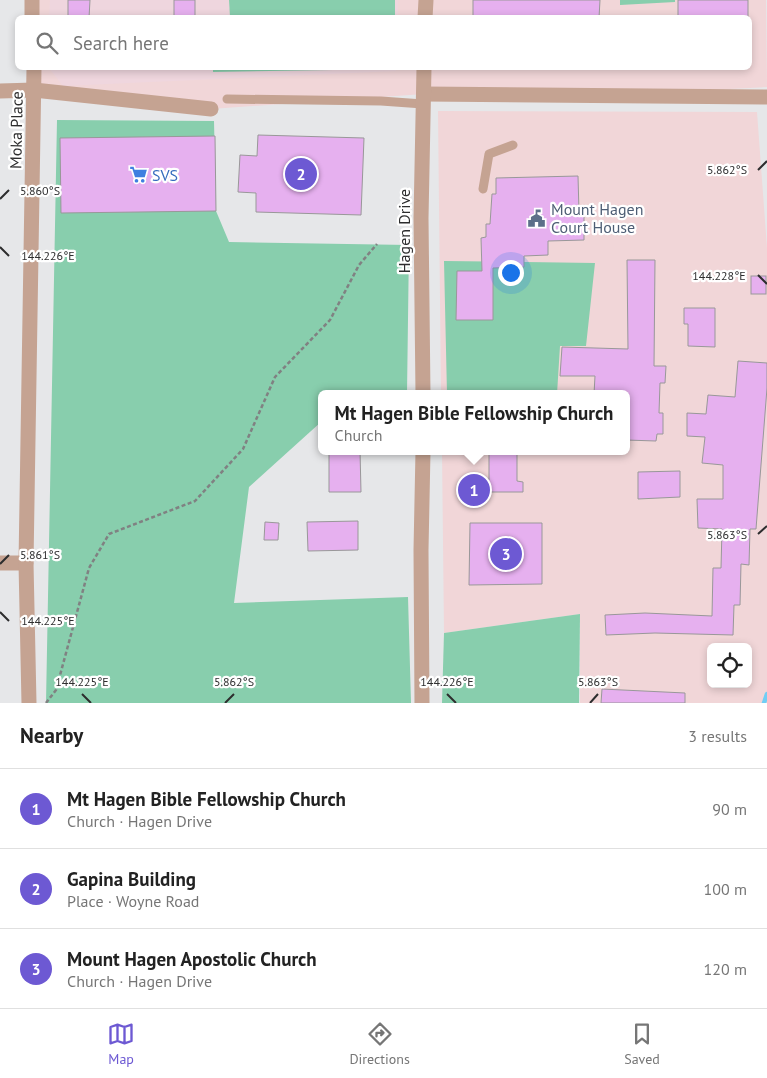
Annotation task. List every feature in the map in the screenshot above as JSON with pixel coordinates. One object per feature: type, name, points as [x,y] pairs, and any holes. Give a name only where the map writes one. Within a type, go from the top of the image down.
[{"type":"street","points":[[32,0],[32,15]]},
{"type":"street","points":[[425,15],[426,0]]},
{"type":"street","name":"Moka Place","points":[[29,703],[26,563],[34,70]]},
{"type":"street","name":"Hagen Drive","points":[[423,390],[421,218],[424,70]]},
{"type":"street","points":[[0,91],[34,90],[211,109]]},
{"type":"street","points":[[423,99],[767,97]]},
{"type":"street","points":[[422,703],[421,550],[423,455]]},
{"type":"street","points":[[0,563],[26,563]]},
{"type":"lane","points":[[228,99],[381,101],[423,99]]},
{"type":"lane","points":[[483,189],[489,154],[513,145]]},
{"type":"path","points":[[46,703],[56,690],[89,568],[109,534],[195,501],[243,449],[274,377],[330,320],[359,265],[378,244]]},
{"type":"shaded area","points":[[32,0],[766,0],[767,87],[633,94],[424,94],[211,109],[34,90],[34,70],[752,70],[752,15],[32,15]]},
{"type":"shaded area","points":[[50,0],[398,0],[398,15],[49,15]]},
{"type":"shaded area","points":[[51,70],[396,70],[396,71],[63,86]]},
{"type":"shaded area","points":[[438,111],[757,112],[767,248],[767,703],[580,703],[580,614],[444,633],[442,455],[630,455],[630,390],[441,390]]},
{"type":"green space","points":[[229,0],[395,0],[395,15],[230,15]]},
{"type":"green space","points":[[620,0],[675,0],[675,2],[620,5]]},
{"type":"green space","points":[[213,70],[335,70],[213,72]]},
{"type":"green space","points":[[57,120],[214,121],[216,211],[229,242],[409,245],[407,390],[318,390],[318,425],[249,487],[234,603],[408,597],[411,703],[46,703]]},
{"type":"green space","points":[[444,261],[595,263],[586,346],[560,346],[557,390],[447,390]]},
{"type":"green space","points":[[580,614],[579,703],[442,703],[444,633]]},
{"type":"building","points":[[68,0],[90,0],[89,15],[68,15]]},
{"type":"building","points":[[174,0],[195,0],[195,15],[174,15]]},
{"type":"building","points":[[473,0],[600,0],[599,15],[473,15]]},
{"type":"building","points":[[678,0],[748,0],[748,15],[678,15]]},
{"type":"building","points":[[258,135],[364,138],[361,215],[256,212],[256,193],[238,192],[240,155],[257,156]]},
{"type":"building","name":"SVS","points":[[215,136],[216,211],[61,213],[60,138]]},
{"type":"building","name":"Mount Hagen Court House","points":[[578,176],[579,212],[584,212],[584,240],[548,241],[548,255],[524,256],[524,267],[493,268],[493,320],[456,320],[457,271],[482,271],[481,238],[486,237],[486,224],[490,224],[492,194],[496,194],[496,178]]},
{"type":"building","points":[[627,260],[655,260],[654,366],[666,366],[665,383],[660,383],[659,413],[663,413],[663,434],[657,434],[656,441],[630,440],[630,390],[594,390],[595,376],[560,376],[562,347],[628,349]]},
{"type":"building","points":[[751,276],[766,276],[766,294],[751,294]]},
{"type":"building","points":[[684,308],[715,308],[715,347],[688,346],[688,324],[684,324]]},
{"type":"building","points":[[738,361],[767,363],[767,388],[756,529],[750,529],[749,565],[741,564],[740,605],[734,605],[733,635],[655,633],[606,635],[605,615],[645,613],[712,616],[713,568],[721,568],[722,529],[698,528],[697,499],[723,499],[723,465],[702,463],[705,437],[687,436],[687,413],[706,414],[708,395],[735,397]]},
{"type":"building","points":[[329,455],[360,455],[361,492],[329,492]]},
{"type":"building","points":[[489,455],[517,455],[517,481],[523,482],[523,492],[485,492],[485,501],[462,500],[463,479],[489,480]]},
{"type":"building","points":[[680,471],[680,497],[638,499],[638,472]]},
{"type":"building","points":[[358,521],[358,550],[308,551],[307,522]]},
{"type":"building","points":[[265,522],[279,523],[278,540],[264,540]]},
{"type":"building","points":[[470,523],[542,523],[542,584],[469,585]]},
{"type":"building","points":[[602,689],[685,693],[685,703],[601,703]]},
{"type":"waterway","points":[[764,703],[767,694]]},
{"type":"place","name":"Gapina Building","points":[[301,174]]},
{"type":"place","name":"SVS","points":[[138,175]]},
{"type":"place","name":"Mount Hagen Court House","points":[[537,218]]},
{"type":"place","name":"Mt Hagen Bible Fellowship Church","points":[[474,490]]},
{"type":"place","name":"Mount Hagen Apostolic Church","points":[[506,554]]}]
